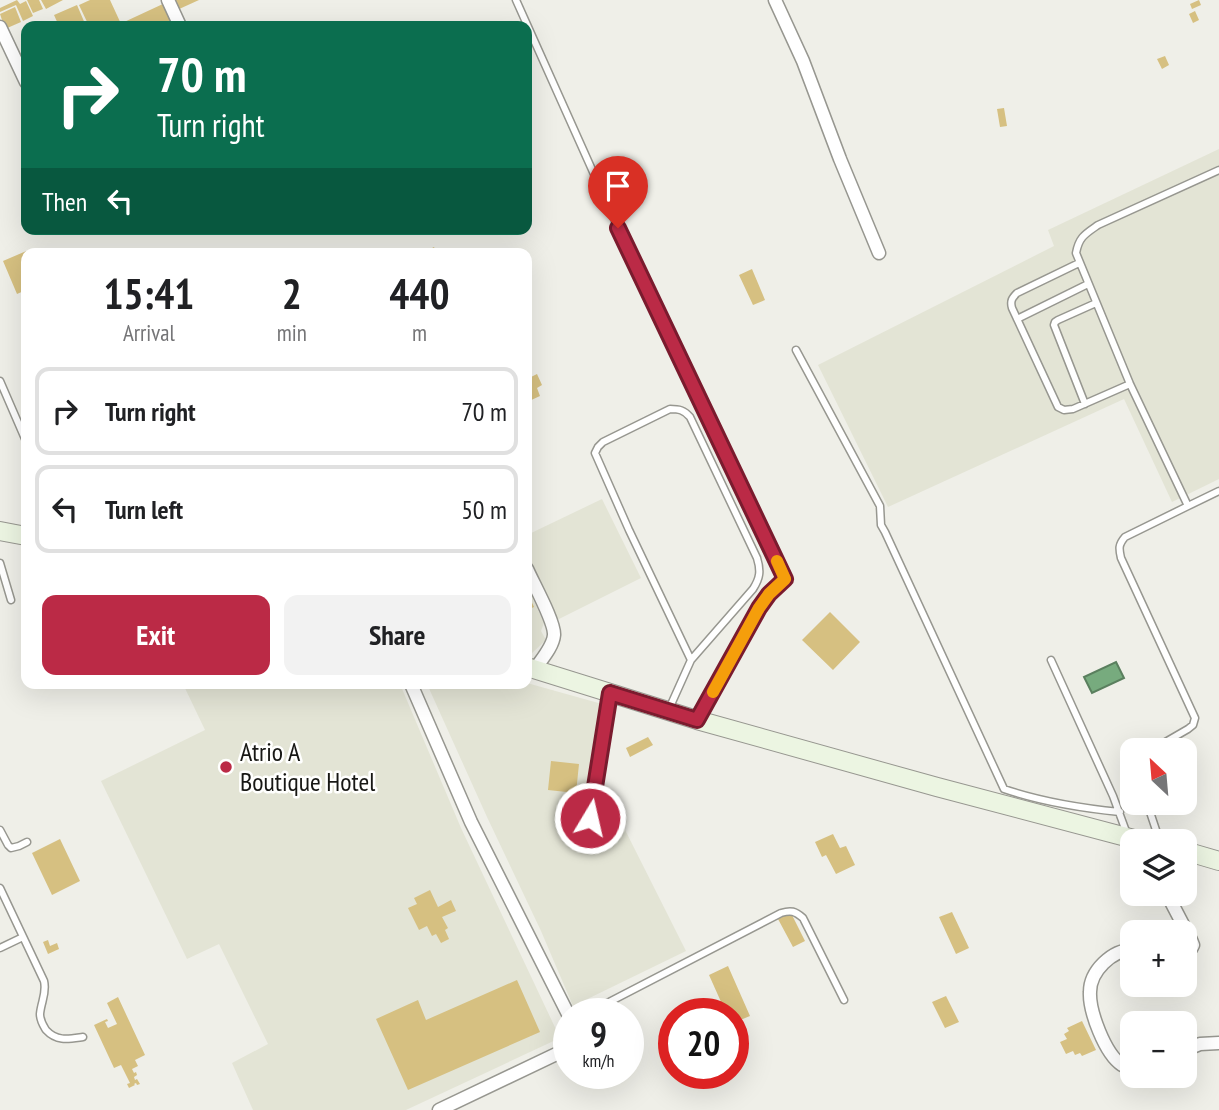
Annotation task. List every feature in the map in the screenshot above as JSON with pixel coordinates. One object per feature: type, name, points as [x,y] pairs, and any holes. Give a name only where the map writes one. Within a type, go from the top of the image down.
[{"type":"main road","points":[[0,531],[21,535]]},
{"type":"main road","points":[[532,668],[697,720],[1120,835]]},
{"type":"main road","points":[[1197,855],[1219,861]]},
{"type":"street","points":[[168,0],[178,21]]},
{"type":"street","points":[[775,0],[803,61],[879,253]]},
{"type":"street","points":[[0,27],[21,71]]},
{"type":"street","points":[[532,580],[551,621],[554,636],[551,644],[532,667]]},
{"type":"street","points":[[413,689],[471,822],[560,998]]},
{"type":"street","points":[[1120,952],[1110,957],[1095,974],[1090,988],[1092,1009],[1107,1047],[1120,1063]]},
{"type":"street","points":[[1197,1045],[1219,1043]]},
{"type":"street","points":[[439,1110],[553,1056]]},
{"type":"lane","points":[[516,0],[525,21]]},
{"type":"lane","points":[[532,36],[641,279],[785,579],[759,608],[697,720]]},
{"type":"lane","points":[[1188,506],[1130,384],[1076,253],[1084,234],[1098,225],[1219,170]]},
{"type":"lane","points":[[1079,262],[1017,293],[1010,302],[1017,319],[1058,407],[1064,410],[1073,409],[1130,384]]},
{"type":"lane","points":[[1017,319],[1088,284]]},
{"type":"lane","points":[[1085,404],[1054,325],[1058,320],[1096,303]]},
{"type":"lane","points":[[796,350],[880,506],[881,525],[1004,789],[1075,807],[1120,812]]},
{"type":"lane","points":[[0,381],[21,429]]},
{"type":"lane","points":[[668,711],[691,660],[752,589],[759,579],[760,569],[690,418],[685,412],[670,409],[603,442],[595,453],[691,660]]},
{"type":"lane","points":[[1172,738],[1193,725],[1195,718],[1121,558],[1120,542],[1125,537],[1219,491]]},
{"type":"lane","points":[[0,563],[11,600]]},
{"type":"lane","points":[[1051,660],[1120,812]]},
{"type":"lane","points":[[590,818],[610,693]]},
{"type":"lane","points":[[0,830],[11,848],[27,842]]},
{"type":"lane","points":[[0,888],[46,986],[40,1018],[44,1028],[60,1039],[83,1037]]},
{"type":"lane","points":[[617,998],[790,910],[796,911],[803,918],[844,1000]]},
{"type":"lane","points":[[0,948],[23,937]]},
{"type":"shaded area","points":[[1219,149],[1219,479],[1172,502],[1124,399],[888,507],[818,365],[1054,246],[1048,230]]},
{"type":"shaded area","points":[[602,499],[641,578],[557,620],[532,566],[532,533]]},
{"type":"shaded area","points":[[532,597],[544,623],[541,631],[546,640],[532,653]]},
{"type":"shaded area","points":[[1116,662],[1124,678],[1092,693],[1084,677]]},
{"type":"shaded area","points":[[532,684],[602,704],[588,794],[597,804],[613,806],[686,951],[589,998],[570,998],[429,689],[532,689]]},
{"type":"shaded area","points":[[185,689],[402,689],[461,828],[553,1023],[553,1041],[406,1110],[253,1110],[232,1063],[268,1044],[219,944],[187,959],[101,781],[205,730]]},
{"type":"building","points":[[17,0],[20,4],[26,1],[33,16],[23,21],[16,5],[0,12],[0,8]]},
{"type":"building","points":[[27,0],[39,0],[43,9],[33,13]]},
{"type":"building","points":[[41,0],[63,0],[46,9]]},
{"type":"building","points":[[90,0],[110,0],[120,21],[87,21],[79,5]]},
{"type":"building","points":[[172,0],[199,0],[177,10]]},
{"type":"building","points":[[1199,0],[1201,5],[1192,9],[1190,4]]},
{"type":"building","points":[[165,3],[174,21],[126,21]]},
{"type":"building","points":[[77,5],[84,21],[57,21],[54,15]]},
{"type":"building","points":[[15,7],[21,22],[5,29],[0,14]]},
{"type":"building","points":[[1195,11],[1199,20],[1193,23],[1189,14]]},
{"type":"building","points":[[1165,56],[1169,65],[1162,69],[1157,59]]},
{"type":"building","points":[[1004,108],[1007,126],[1000,127],[997,109]]},
{"type":"building","points":[[21,253],[21,292],[17,294],[3,261]]},
{"type":"building","points":[[752,269],[765,300],[753,305],[739,275]]},
{"type":"building","points":[[537,374],[542,385],[537,388],[540,396],[532,400],[532,376]]},
{"type":"building","points":[[830,612],[860,642],[833,670],[802,640]]},
{"type":"building","points":[[648,737],[653,745],[630,757],[626,748]]},
{"type":"building","points":[[551,761],[579,764],[576,793],[548,790]]},
{"type":"building","points":[[833,834],[840,848],[846,846],[855,865],[836,874],[826,855],[822,857],[815,842]]},
{"type":"building","points":[[60,839],[80,881],[52,895],[32,853]]},
{"type":"building","points":[[430,890],[438,907],[451,900],[456,911],[442,917],[448,928],[445,930],[449,939],[441,943],[436,934],[432,936],[427,926],[419,930],[408,908],[417,904],[414,898]]},
{"type":"building","points":[[952,912],[969,948],[956,954],[939,917]]},
{"type":"building","points":[[791,913],[805,941],[793,947],[778,919]]},
{"type":"building","points":[[48,940],[50,946],[57,943],[59,949],[48,954],[43,942]]},
{"type":"building","points":[[728,966],[742,998],[719,998],[709,975]]},
{"type":"building","points":[[517,980],[540,1032],[408,1090],[376,1019],[418,1000],[426,1020]]},
{"type":"building","points":[[946,996],[959,1022],[945,1028],[932,1002]]},
{"type":"building","points":[[118,997],[145,1055],[135,1060],[138,1066],[132,1069],[137,1075],[135,1080],[140,1084],[136,1083],[129,1088],[127,1084],[130,1083],[121,1065],[114,1068],[94,1025],[107,1019],[105,1022],[108,1028],[117,1024],[107,1003]]},
{"type":"building","points":[[1082,1021],[1096,1050],[1082,1056],[1080,1053],[1075,1055],[1073,1051],[1066,1054],[1060,1042],[1067,1039],[1064,1034],[1069,1031],[1067,1028]]},
{"type":"slow traffic","points":[[713,692],[759,608],[785,579],[777,561]]},
{"type":"place","name":"Atrio A Boutique Hotel","points":[[226,767]]},
{"type":"route","points":[[590,818],[610,693],[697,720],[759,608],[785,579],[618,228]]}]
